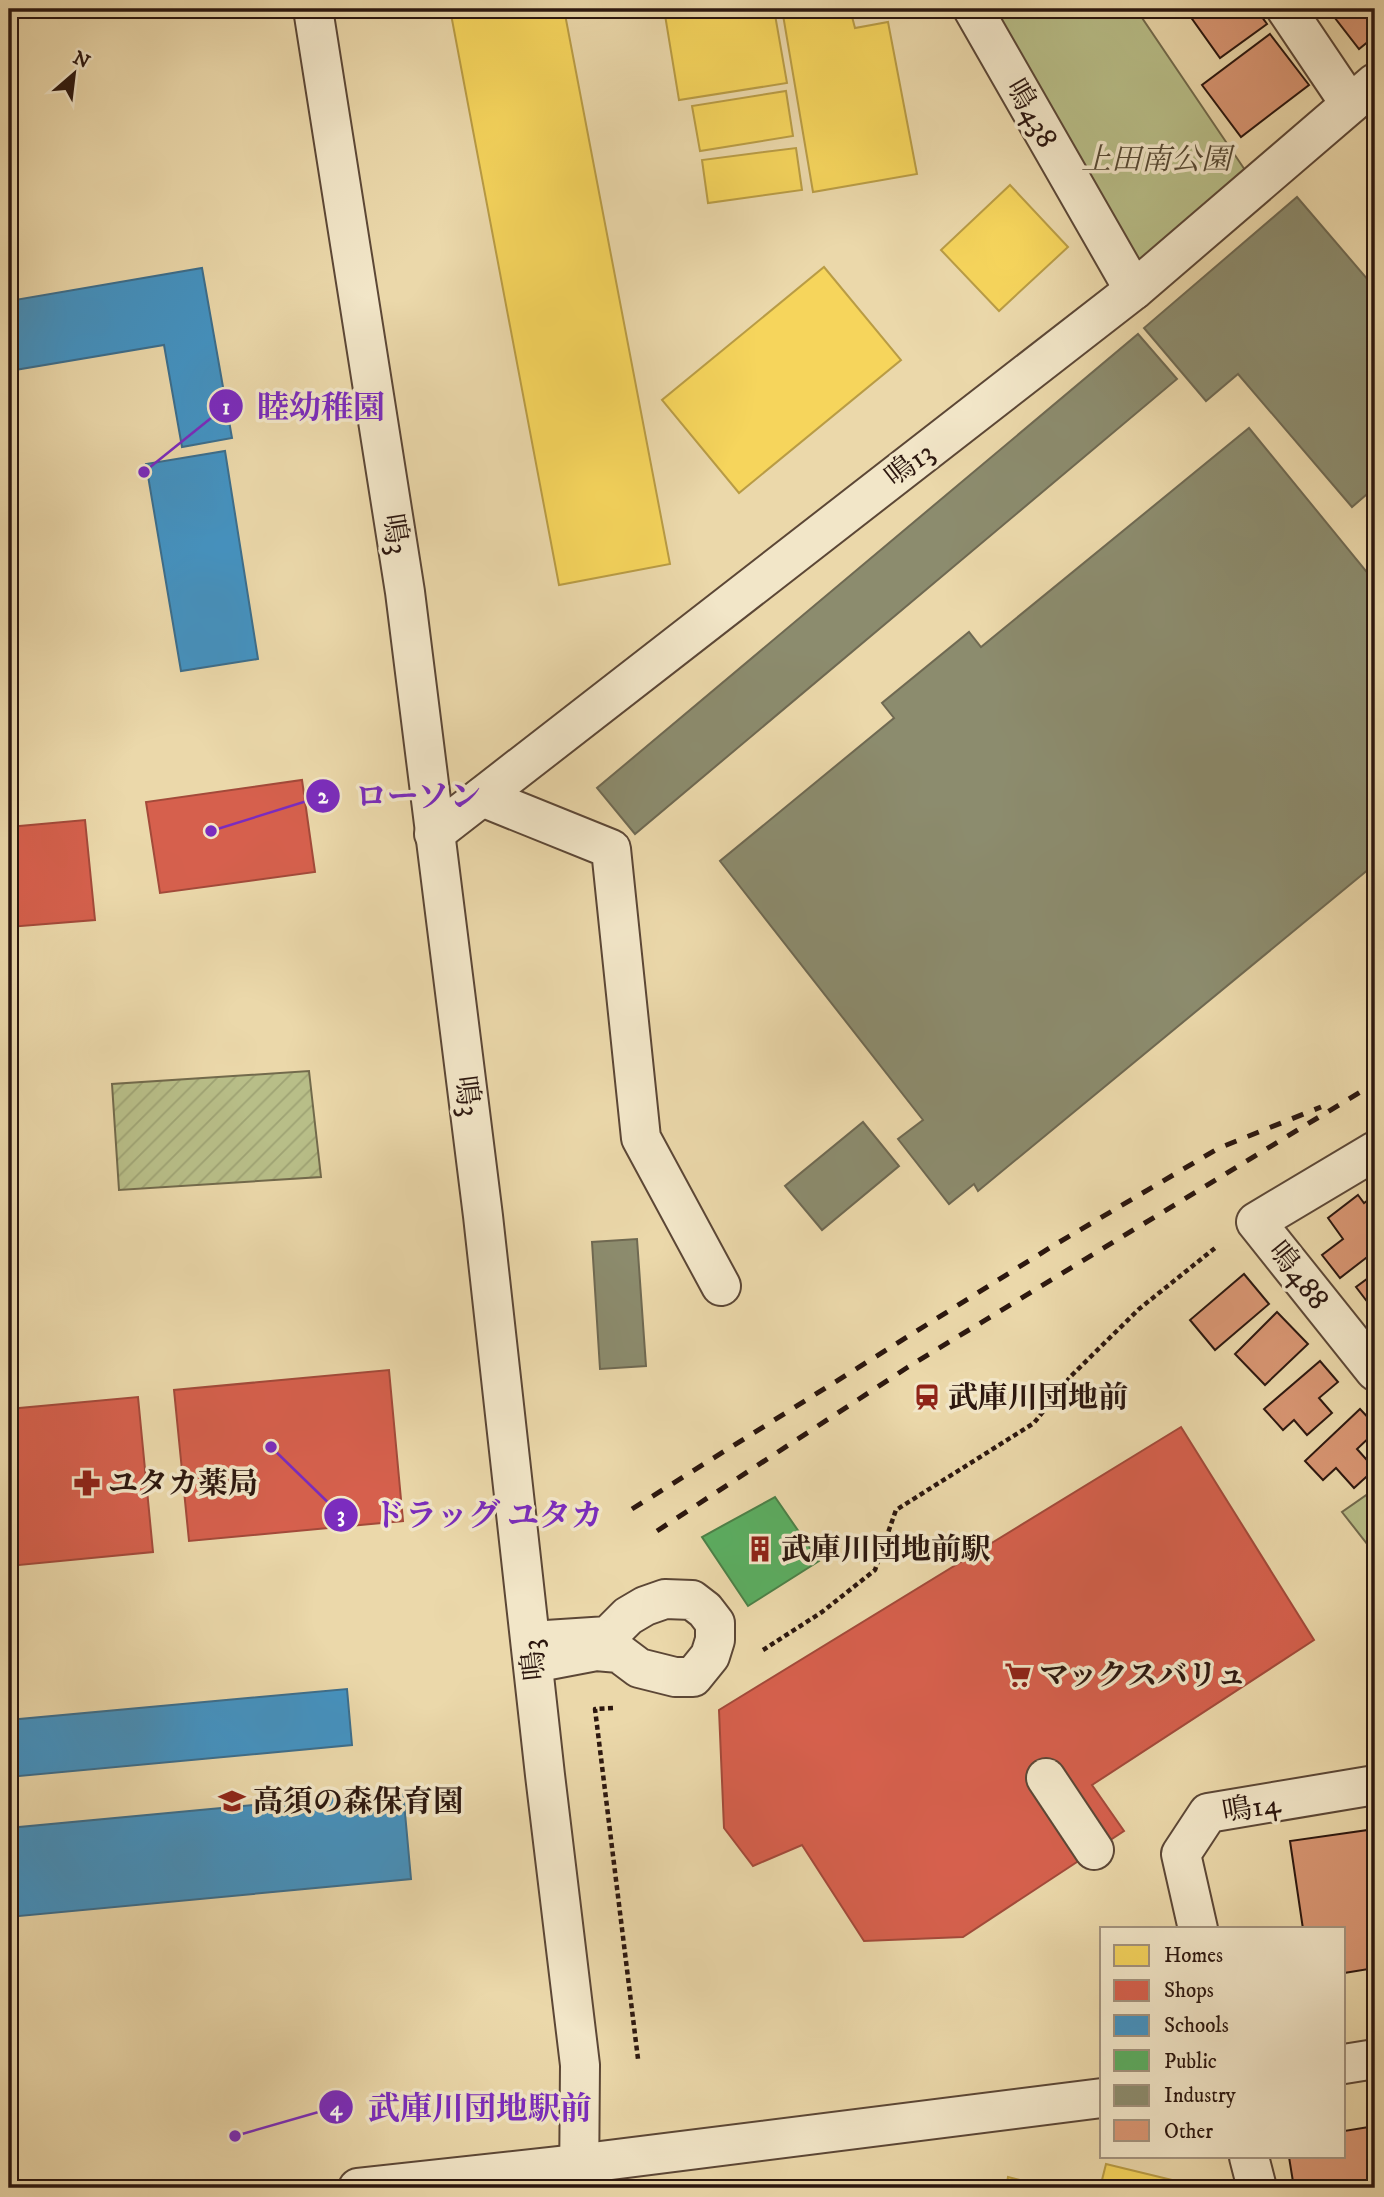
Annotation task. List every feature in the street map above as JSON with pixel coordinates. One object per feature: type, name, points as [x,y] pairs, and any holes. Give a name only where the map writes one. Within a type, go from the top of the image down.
[{"type":"street","name":"鳴3","points":[[313,9],[405,592],[483,1216],[580,2065],[578,2176]]},
{"type":"street","name":"鳴438","points":[[973,9],[1134,290]]},
{"type":"street","points":[[1286,9],[1363,93]]},
{"type":"street","name":"鳴13","points":[[434,834],[1134,290],[1363,93]]},
{"type":"street","points":[[482,797],[611,849],[641,1138],[721,1286]]},
{"type":"street","name":"鳴488","points":[[1375,1151],[1256,1222],[1375,1371]]},
{"type":"street","points":[[1046,1778],[1094,1850]]},
{"type":"street","name":"鳴14","points":[[1198,1927],[1181,1854],[1208,1813],[1375,1785]]},
{"type":"street","points":[[1346,2064],[1375,2059]]},
{"type":"street","points":[[358,2188],[578,2176],[1100,2098]]},
{"type":"street","points":[[1250,2158],[1257,2188]]},
{"type":"path","points":[[756,1655],[822,1612],[875,1570],[896,1510],[1034,1423],[1071,1376],[1139,1309],[1225,1241],[1256,1222]]},
{"type":"path","points":[[624,1708],[595,1709],[638,2059]]},
{"type":"green space","name":"上田南公園","points":[[994,9],[1136,9],[1245,170],[1139,264]]},
{"type":"green space","points":[[309,1071],[321,1177],[119,1190],[112,1084]]},
{"type":"green space","points":[[1375,1489],[1375,1554],[1342,1512]]},
{"type":"building: Homes","points":[[450,9],[564,9],[670,564],[559,585]]},
{"type":"building: Homes","points":[[664,9],[774,9],[787,83],[679,100]]},
{"type":"building: Homes","points":[[782,9],[850,9],[855,28],[888,22],[917,174],[813,192]]},
{"type":"building: Homes","points":[[786,91],[793,136],[700,151],[692,106]]},
{"type":"building: Homes","points":[[796,148],[802,190],[708,203],[702,160]]},
{"type":"building: Homes","points":[[1010,185],[1068,247],[999,311],[941,250]]},
{"type":"building: Homes","points":[[824,267],[901,360],[739,493],[662,400]]},
{"type":"building: Homes","points":[[1106,2164],[1205,2188],[1100,2188]]},
{"type":"building: Homes","points":[[1008,2177],[1053,2188],[1006,2188]]},
{"type":"building: Shops","points":[[302,780],[315,872],[160,893],[146,802]]},
{"type":"building: Shops","points":[[85,820],[95,920],[9,927],[9,827]]},
{"type":"building: Shops","points":[[389,1370],[403,1521],[189,1541],[174,1390]]},
{"type":"building: Shops","points":[[138,1397],[153,1552],[9,1566],[9,1409]]},
{"type":"building: Shops","name":"マックスバリュ","points":[[1181,1427],[1314,1640],[1092,1785],[1124,1831],[963,1937],[864,1941],[802,1845],[753,1866],[724,1828],[719,1710]]},
{"type":"building: Schools","points":[[202,268],[232,438],[182,447],[164,345],[9,371],[9,301]]},
{"type":"building: Schools","points":[[225,451],[258,659],[181,671],[146,464]]},
{"type":"building: Schools","points":[[347,1689],[352,1745],[9,1777],[9,1720]]},
{"type":"building: Schools","points":[[403,1791],[411,1879],[9,1917],[9,1828]]},
{"type":"building: Public","name":"武庫川団地前駅","points":[[775,1497],[819,1561],[748,1606],[702,1537]]},
{"type":"building: Industry","points":[[1297,197],[1375,288],[1375,507],[1366,495],[1352,507],[1238,374],[1206,401],[1144,328]]},
{"type":"building: Industry","points":[[1138,334],[1177,379],[635,834],[597,788]]},
{"type":"building: Industry","points":[[1249,428],[1375,582],[1375,864],[978,1191],[974,1184],[949,1204],[898,1139],[923,1120],[720,861],[894,718],[882,703],[969,632],[981,647]]},
{"type":"building: Industry","points":[[863,1122],[899,1166],[822,1230],[785,1186]]},
{"type":"building: Industry","points":[[637,1239],[646,1366],[600,1369],[592,1242]]},
{"type":"building: Other","points":[[1185,9],[1256,9],[1267,24],[1220,58]]},
{"type":"building: Other","points":[[1328,9],[1375,9],[1375,36],[1359,49]]},
{"type":"building: Other","points":[[1270,34],[1309,85],[1241,137],[1202,85]]},
{"type":"building: Other","points":[[1358,1195],[1364,1203],[1375,1195],[1375,1251],[1340,1278],[1322,1255],[1343,1239],[1328,1218]]},
{"type":"building: Other","points":[[1375,1273],[1375,1306],[1372,1308],[1356,1287]]},
{"type":"building: Other","points":[[1244,1274],[1269,1304],[1215,1350],[1190,1320]]},
{"type":"building: Other","points":[[1277,1312],[1308,1344],[1265,1385],[1235,1354]]},
{"type":"building: Other","points":[[1320,1361],[1338,1382],[1319,1398],[1332,1413],[1307,1435],[1294,1420],[1283,1430],[1264,1409]]},
{"type":"building: Other","points":[[1360,1409],[1375,1425],[1375,1432],[1357,1449],[1375,1469],[1354,1488],[1336,1468],[1323,1480],[1305,1461]]},
{"type":"building: Other","points":[[1375,1829],[1375,1968],[1346,1973],[1346,1927],[1303,1927],[1290,1841]]},
{"type":"building: Other","points":[[1375,2126],[1375,2188],[1294,2188],[1289,2158],[1346,2158],[1346,2131]]},
{"type":"railway","points":[[657,1531],[908,1367],[1375,1083]]},
{"type":"railway","points":[[632,1509],[1051,1247],[1219,1148],[1321,1107]]},
{"type":"place","name":"睦幼稚園","points":[[144,472]]},
{"type":"place","name":"ローソン","points":[[211,831]]},
{"type":"place","name":"武庫川団地前","points":[[927,1397]]},
{"type":"place","name":"ドラッグ ユタカ","points":[[271,1447]]},
{"type":"place","name":"ユタカ薬局","points":[[87,1483]]},
{"type":"place","name":"武庫川団地前駅","points":[[760,1549]]},
{"type":"place","name":"マックスバリュ","points":[[1018,1675]]},
{"type":"place","name":"高須の森保育園","points":[[232,1801]]},
{"type":"place","name":"武庫川団地駅前","points":[[235,2136]]}]
